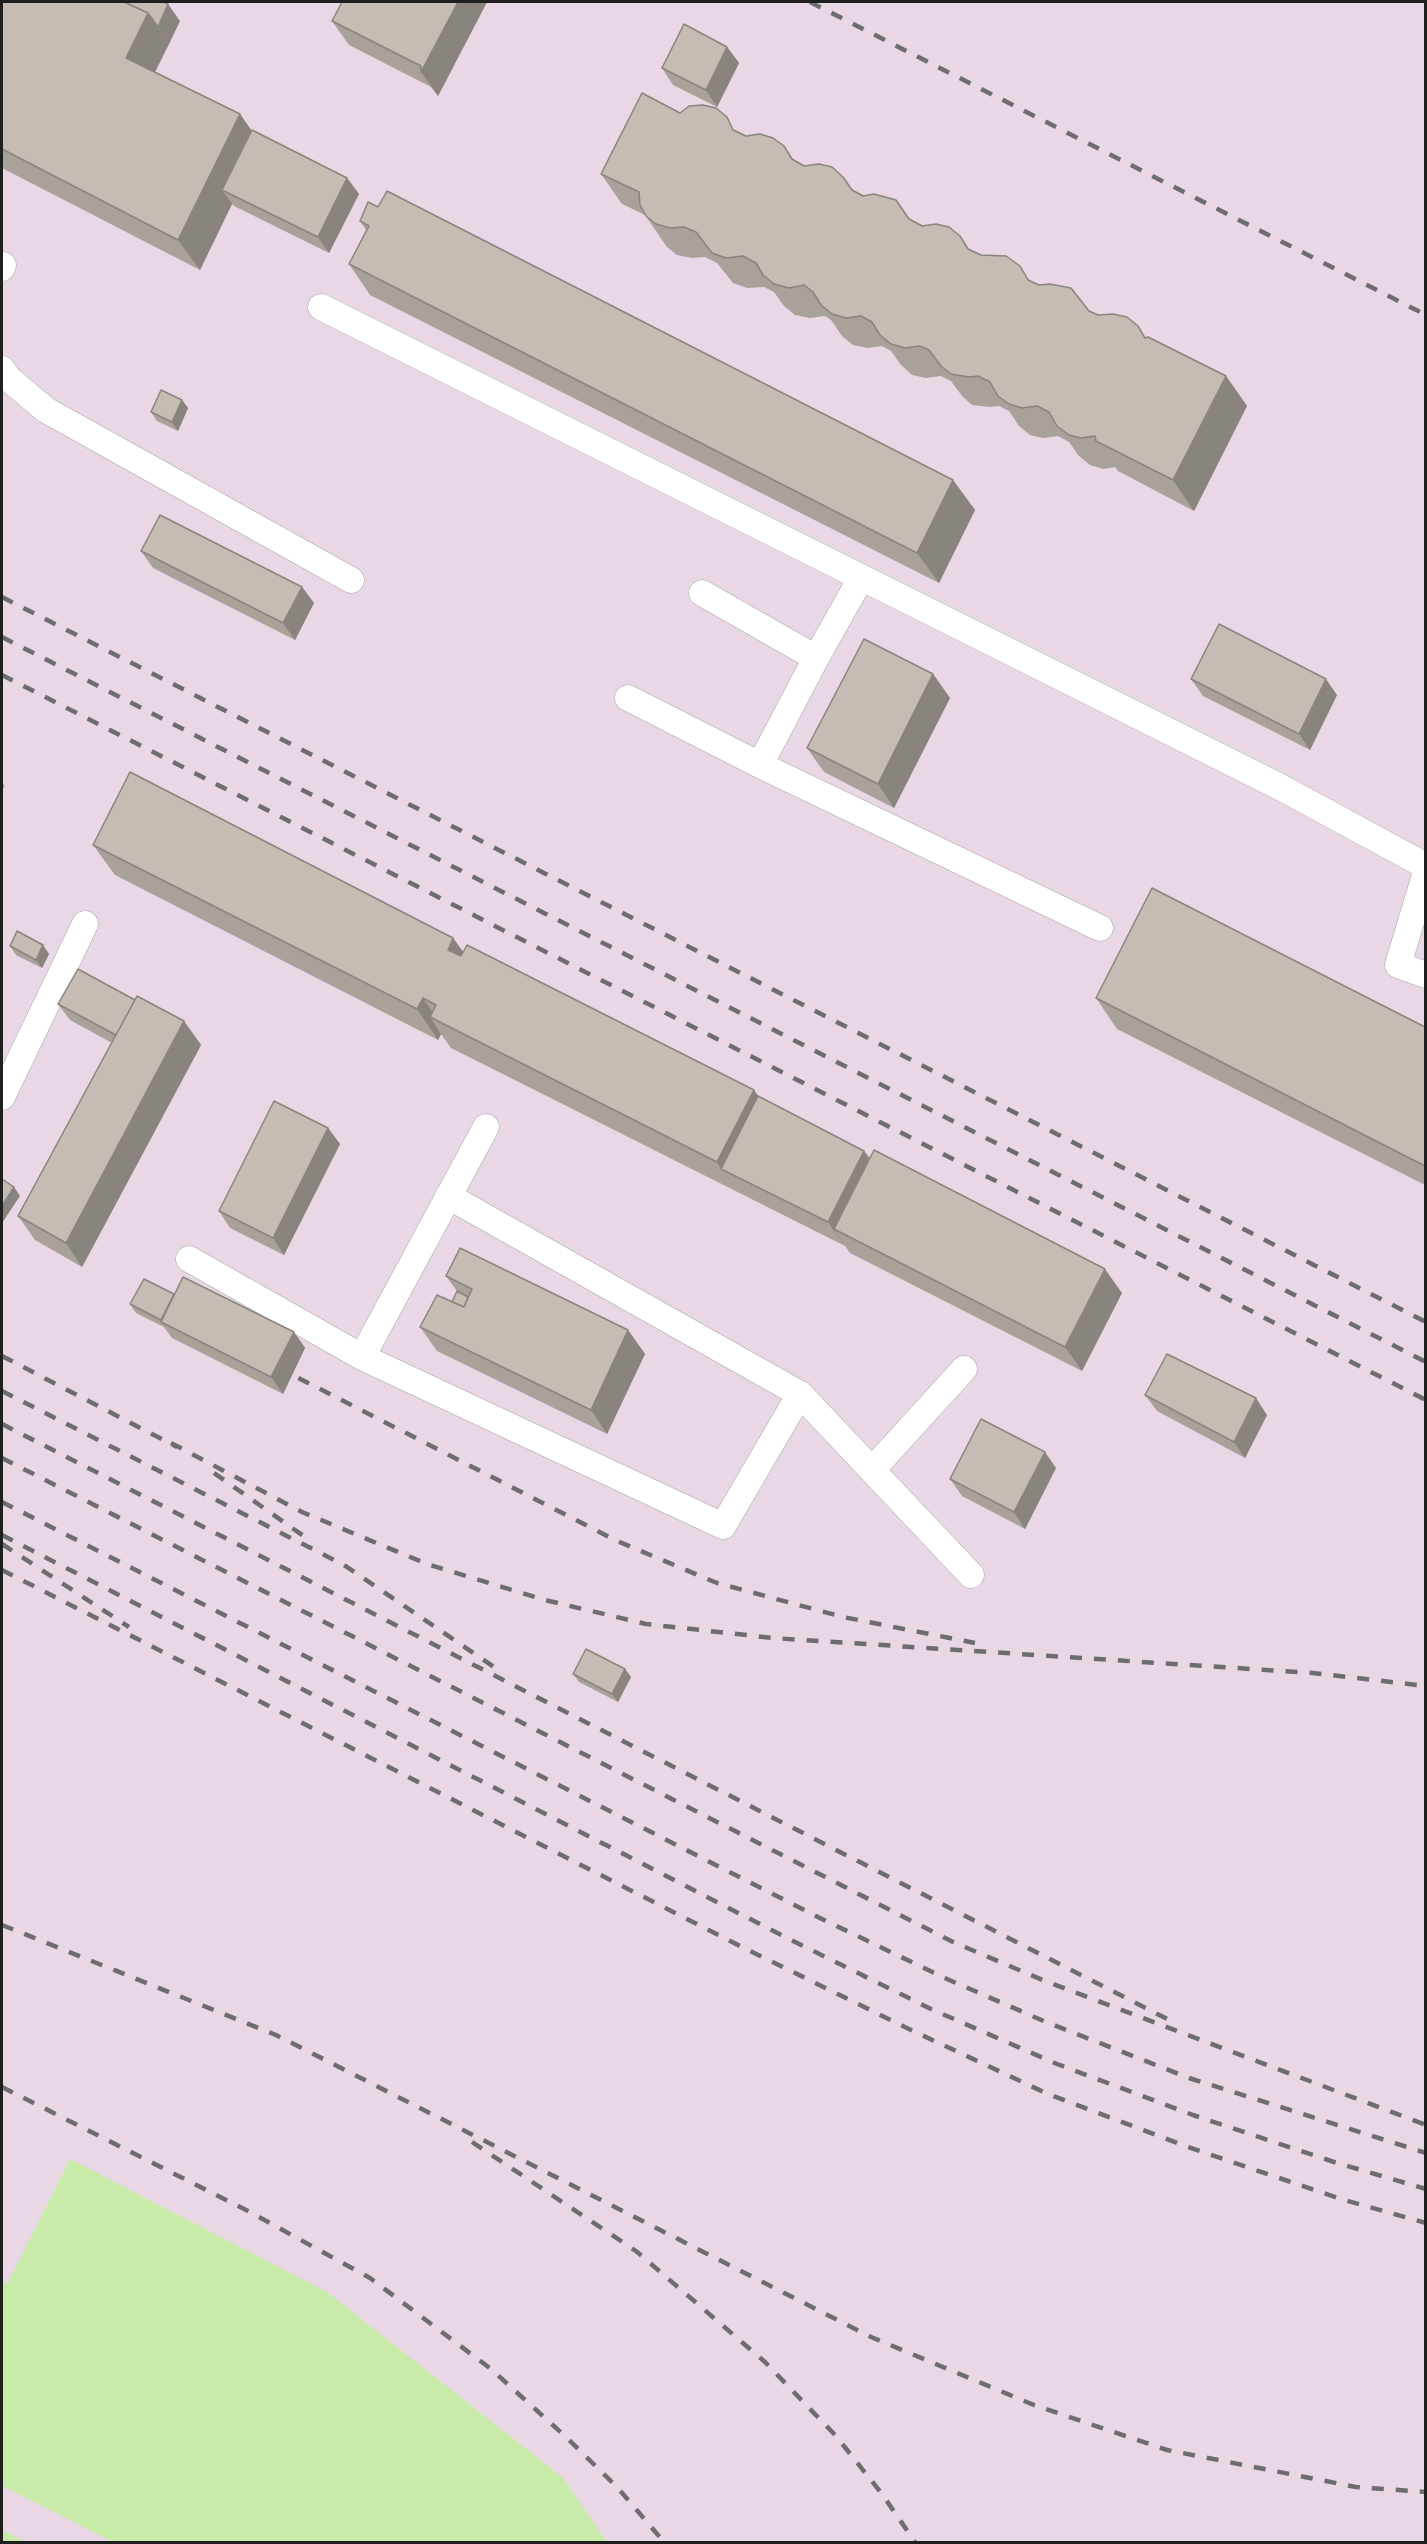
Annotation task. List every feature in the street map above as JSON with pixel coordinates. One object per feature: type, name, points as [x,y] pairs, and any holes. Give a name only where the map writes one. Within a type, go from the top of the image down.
[{"type":"lane","points":[[321,307],[1282,788],[1425,866]]},
{"type":"lane","points":[[2,369],[9,380],[46,410],[351,580]]},
{"type":"lane","points":[[760,765],[861,578]]},
{"type":"lane","points":[[702,593],[816,658]]},
{"type":"lane","points":[[628,698],[760,765],[1100,928]]},
{"type":"lane","points":[[1425,873],[1398,965],[1425,975]]},
{"type":"lane","points":[[2,1097],[85,924]]},
{"type":"lane","points":[[362,1357],[486,1127]]},
{"type":"lane","points":[[448,1196],[801,1394],[971,1575]]},
{"type":"lane","points":[[189,1259],[362,1357],[723,1526],[801,1394]]},
{"type":"lane","points":[[872,1470],[964,1369]]},
{"type":"shaded area","points":[[2,2],[1425,2],[1425,2542],[2,2542]]},
{"type":"green space","points":[[70,2159],[327,2292],[563,2478],[607,2542],[113,2542],[2,2486],[2,2281],[7,2284]]},
{"type":"green space","points":[[2,2530],[26,2542],[2,2542]]},
{"type":"building","points":[[2,2],[124,2],[148,13],[126,58],[240,114],[178,240],[2,149]]},
{"type":"building","points":[[124,2],[168,4],[158,27],[148,13]]},
{"type":"building","points":[[342,2],[458,2],[421,72],[421,66],[332,21]]},
{"type":"building","points":[[684,24],[727,47],[706,90],[662,68]]},
{"type":"building","points":[[642,93],[680,113],[689,106],[703,105],[716,108],[727,117],[733,130],[746,136],[760,134],[773,138],[784,146],[792,159],[804,166],[819,164],[832,167],[852,190],[863,196],[874,194],[896,200],[909,219],[922,226],[936,224],[949,227],[960,236],[968,249],[981,255],[1006,256],[1020,266],[1028,280],[1039,285],[1050,284],[1071,288],[1089,311],[1098,315],[1113,314],[1127,317],[1138,326],[1145,338],[1148,337],[1226,376],[1173,480],[1096,441],[1095,436],[1081,438],[1069,435],[1057,426],[1049,412],[1037,406],[1022,408],[1009,404],[998,396],[990,382],[978,376],[951,374],[941,366],[929,350],[920,346],[905,348],[891,344],[880,335],[872,322],[861,316],[846,318],[832,314],[804,285],[789,288],[774,284],[763,275],[756,263],[743,256],[726,258],[712,253],[696,232],[684,227],[670,228],[656,224],[646,216],[640,205],[639,192],[601,174]]},
{"type":"building","points":[[252,130],[347,178],[318,237],[222,190]]},
{"type":"building","points":[[387,191],[953,480],[917,553],[349,264],[369,226],[360,221],[368,202],[378,207]]},
{"type":"building","points":[[161,390],[182,400],[172,422],[151,412]]},
{"type":"building","points":[[160,515],[302,587],[283,623],[141,551]]},
{"type":"building","points":[[1219,624],[1326,679],[1299,734],[1191,679]]},
{"type":"building","points":[[864,639],[933,674],[878,784],[807,748]]},
{"type":"building","points":[[130,772],[453,938],[448,950],[461,956],[467,945],[754,1090],[717,1162],[430,1017],[436,1005],[423,998],[417,1009],[93,845]]},
{"type":"building","points":[[1152,888],[1425,1027],[1425,1166],[1096,998]]},
{"type":"building","points":[[17,931],[43,945],[36,960],[10,946]]},
{"type":"building","points":[[78,969],[135,1000],[116,1035],[58,1004]]},
{"type":"building","points":[[137,996],[184,1021],[66,1243],[18,1216]]},
{"type":"building","points":[[758,1096],[864,1151],[828,1222],[721,1169]]},
{"type":"building","points":[[274,1101],[328,1128],[273,1238],[219,1211]]},
{"type":"building","points":[[874,1150],[1105,1269],[1065,1347],[834,1229]]},
{"type":"building","points":[[2,1179],[14,1187],[2,1206]]},
{"type":"building","points":[[460,1248],[628,1330],[591,1410],[420,1327],[437,1295],[464,1307],[472,1289],[446,1276]]},
{"type":"building","points":[[183,1277],[294,1332],[271,1377],[161,1322]]},
{"type":"building","points":[[144,1279],[174,1294],[161,1320],[130,1304]]},
{"type":"building","points":[[457,1291],[468,1297],[464,1307],[452,1302]]},
{"type":"building","points":[[1167,1354],[1256,1398],[1234,1442],[1145,1395]]},
{"type":"building","points":[[981,1419],[1045,1452],[1014,1512],[950,1479]]},
{"type":"building","points":[[586,1649],[625,1669],[612,1694],[573,1674]]},
{"type":"railway","points":[[810,2],[1426,315]]},
{"type":"railway","points":[[2,597],[1426,1322]]},
{"type":"railway","points":[[2,637],[1426,1362]]},
{"type":"railway","points":[[2,675],[1426,1400]]},
{"type":"railway","points":[[2,1356],[177,1447]]},
{"type":"railway","points":[[277,1367],[617,1541],[717,1583],[843,1617],[975,1643]]},
{"type":"railway","points":[[2,1391],[344,1565],[497,1669]]},
{"type":"railway","points":[[2,1424],[1175,2023]]},
{"type":"railway","points":[[171,1443],[302,1512],[427,1564],[545,1600],[646,1624],[773,1638],[1313,1673],[1426,1686]]},
{"type":"railway","points":[[2,1458],[953,1942],[1045,1981],[1426,2125]]},
{"type":"railway","points":[[214,1473],[305,1537]]},
{"type":"railway","points":[[2,1502],[822,1919],[947,1979],[1046,2022],[1189,2078],[1426,2153]]},
{"type":"railway","points":[[2,1535],[789,1939],[931,2009],[1057,2064],[1193,2115],[1334,2162],[1426,2189]]},
{"type":"railway","points":[[2,1544],[129,1627]]},
{"type":"railway","points":[[2,1570],[738,1945],[1048,2094],[1185,2146],[1341,2199],[1426,2223]]},
{"type":"railway","points":[[2,1925],[276,2035],[871,2337],[1034,2405],[1167,2450],[1356,2487],[1426,2492]]},
{"type":"railway","points":[[2,2087],[248,2211],[370,2278],[491,2369],[617,2487],[664,2542]]},
{"type":"railway","points":[[472,2142],[636,2251],[765,2362],[836,2436],[882,2494],[915,2542]]}]
